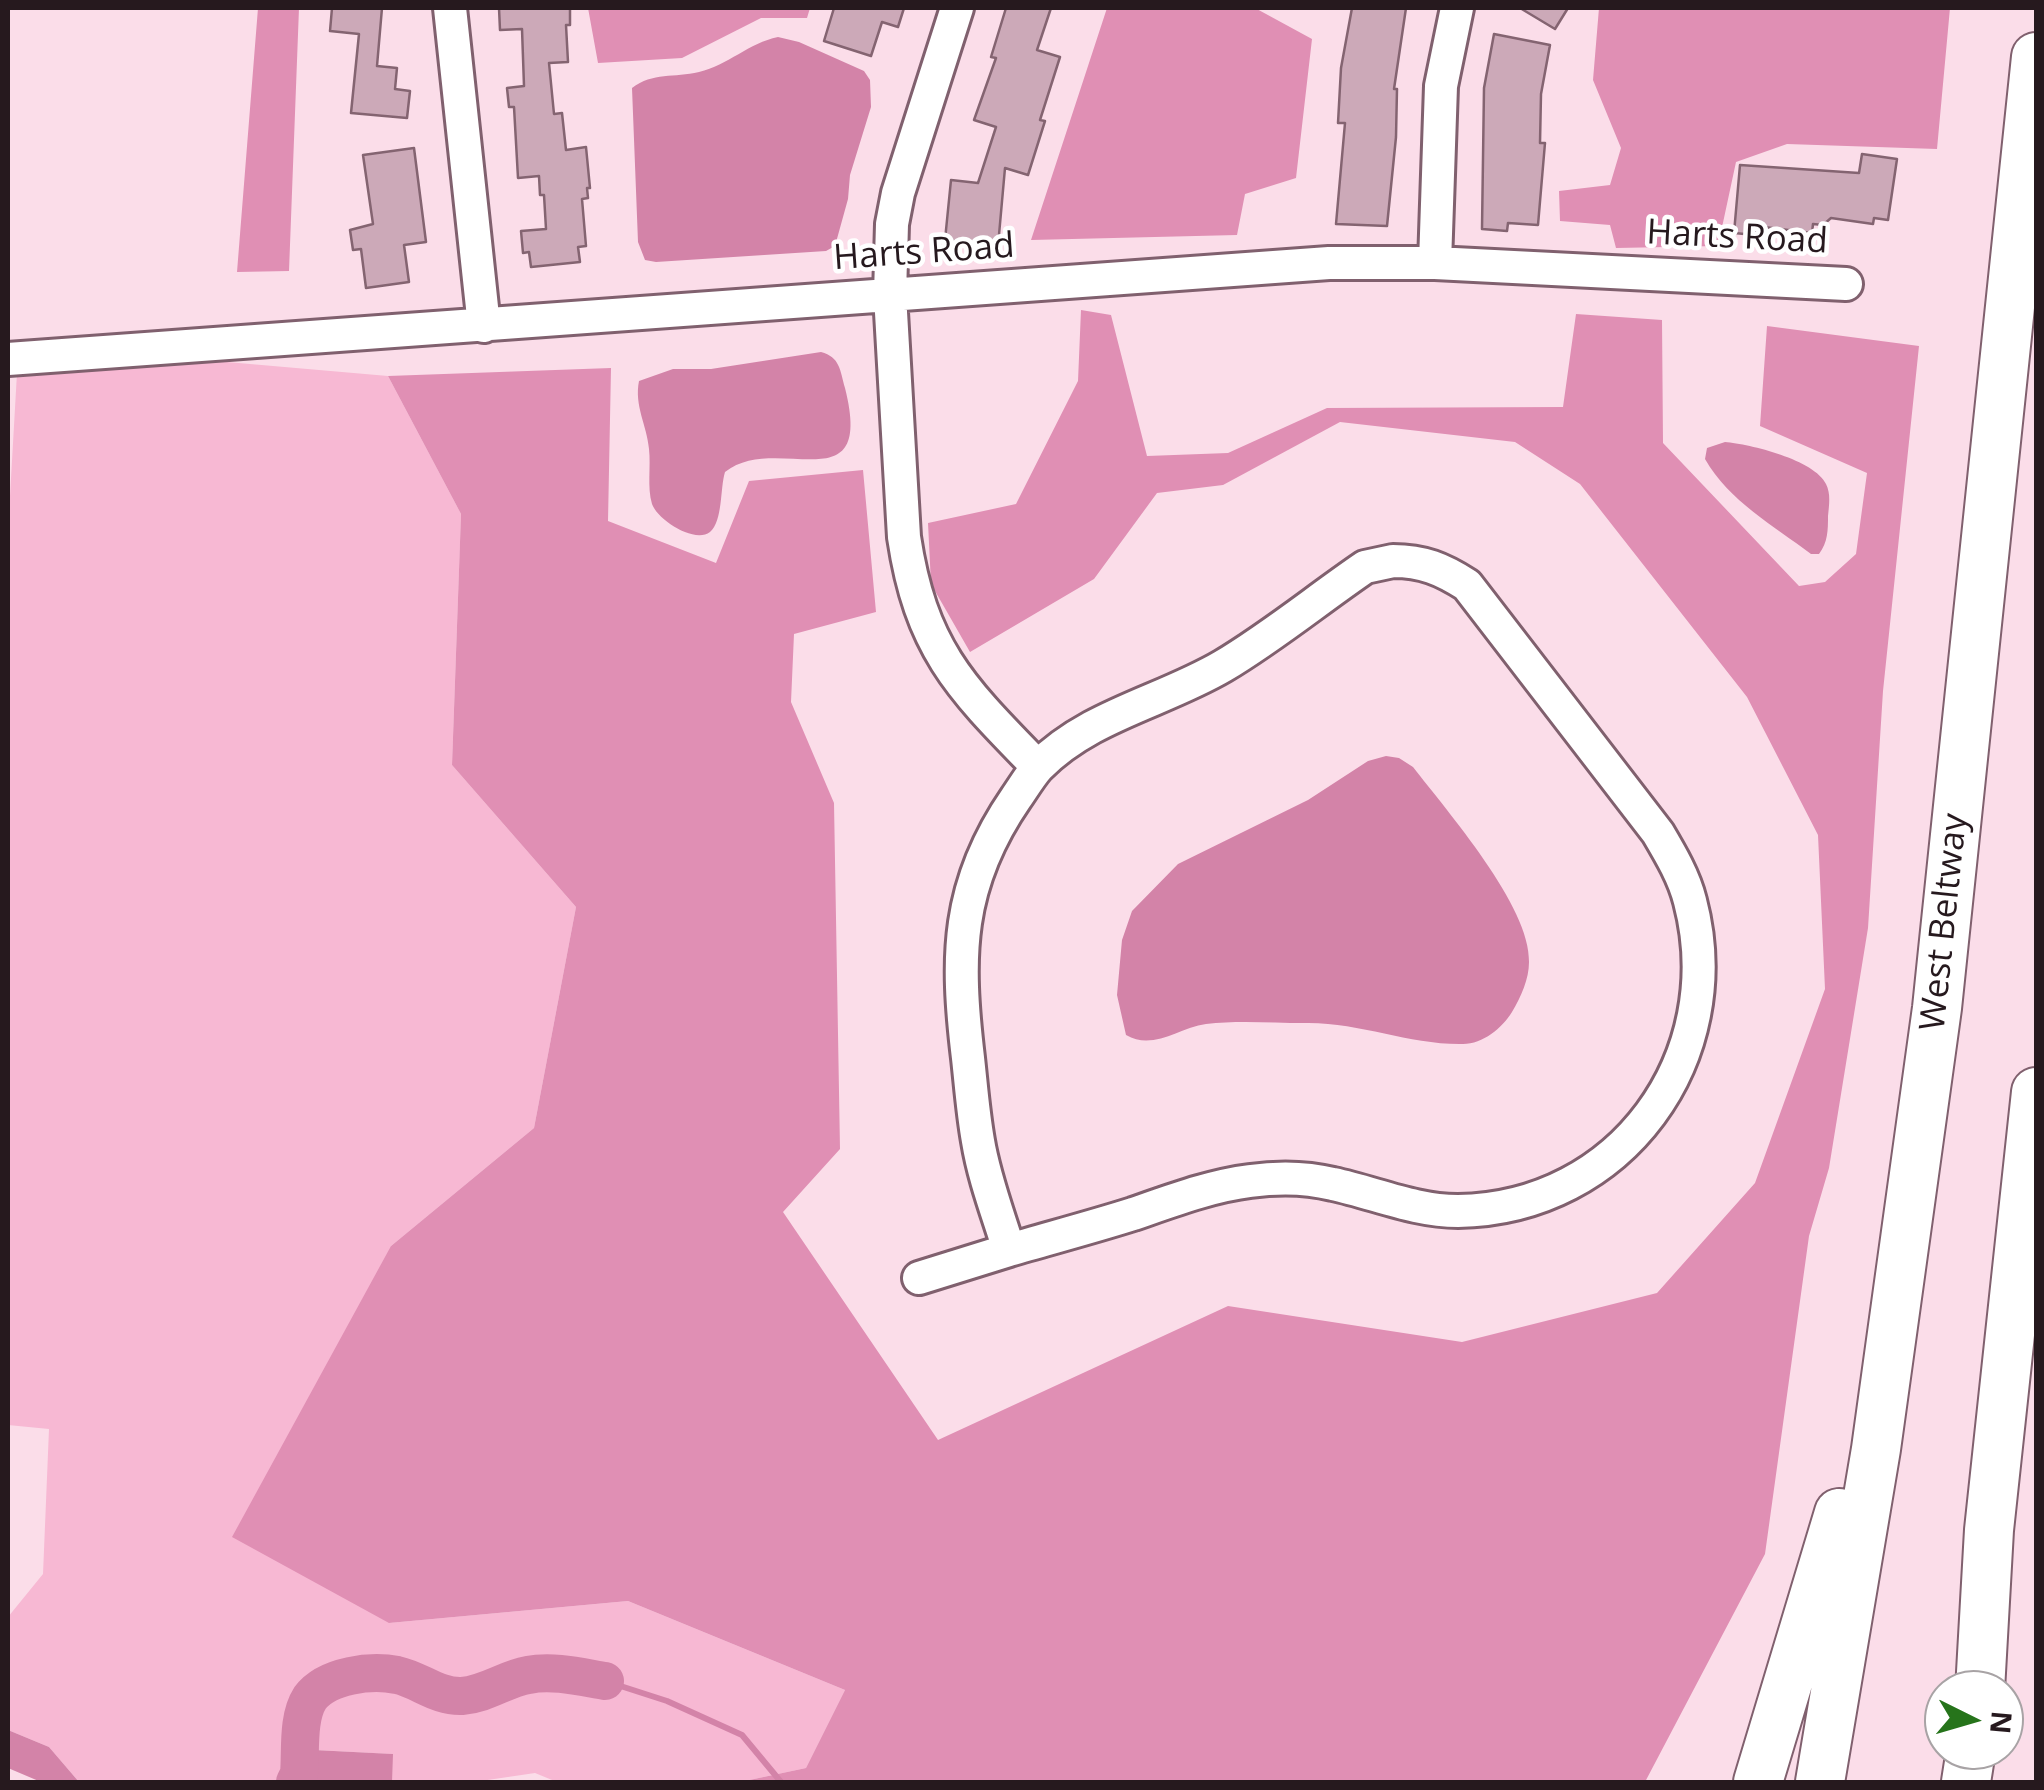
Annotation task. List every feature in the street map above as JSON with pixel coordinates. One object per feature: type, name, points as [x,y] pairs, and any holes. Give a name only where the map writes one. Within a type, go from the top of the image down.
[{"type":"highway","name":"West Beltway","points":[[1820,1782],[1876,1448],[1937,1008],[2036,57]]},
{"type":"highway","points":[[1758,1782],[1842,1503],[1887,1289],[1937,1008]]},
{"type":"highway","points":[[1981,1670],[1989,1530],[2036,1092]]},
{"type":"highway","points":[[1740,1782],[1782,1694]]},
{"type":"street","points":[[450,8],[484,326]]},
{"type":"street","points":[[956,8],[898,193],[892,224],[890,296],[904,537],[919,605],[947,667],[1038,768]]},
{"type":"street","points":[[1435,263],[1441,86],[1457,8]]},
{"type":"street","name":"Harts Road","points":[[8,359],[1330,263],[1435,263],[1846,284]]},
{"type":"street","points":[[919,1278],[1212,1188],[1292,1178],[1330,1183],[1420,1208],[1458,1211],[1504,1206],[1548,1194],[1584,1176],[1621,1148],[1652,1113],[1676,1076],[1694,1020],[1699,991],[1698,944],[1690,900],[1658,833],[1466,586],[1444,570],[1418,561],[1366,566],[1223,666],[1172,692],[1119,712],[1083,733],[1038,768],[998,824],[966,908],[960,988],[978,1140],[1009,1250]]},
{"type":"shaded area","points":[[258,8],[299,8],[289,271],[237,272]]},
{"type":"shaded area","points":[[588,8],[810,8],[807,18],[761,18],[682,58],[598,63]]},
{"type":"shaded area","points":[[1107,8],[1255,8],[1312,39],[1296,178],[1245,194],[1237,235],[1031,240]]},
{"type":"shaded area","points":[[1599,8],[1950,8],[1937,149],[1787,144],[1736,162],[1718,246],[1616,248],[1610,225],[1560,221],[1559,191],[1610,185],[1621,148],[1593,80]]},
{"type":"shaded area","points":[[778,37],[799,42],[864,71],[870,80],[871,107],[850,175],[848,199],[835,246],[826,251],[645,260],[638,242],[632,88],[656,77],[710,69]]},
{"type":"shaded area","points":[[1081,310],[1111,315],[1147,456],[1228,453],[1327,408],[1563,407],[1576,314],[1662,320],[1663,443],[1799,586],[1825,582],[1856,554],[1867,473],[1760,426],[1767,326],[1919,346],[1883,691],[1868,928],[1829,1168],[1809,1236],[1765,1554],[1645,1782],[740,1782],[806,1768],[845,1690],[628,1601],[389,1623],[232,1537],[391,1246],[534,1128],[576,907],[452,765],[461,514],[388,376],[611,368],[608,521],[716,563],[749,481],[863,470],[876,612],[794,634],[791,702],[834,803],[840,1149],[783,1212],[938,1440],[1228,1306],[1462,1342],[1657,1293],[1755,1183],[1825,989],[1818,835],[1747,697],[1580,484],[1515,442],[1340,422],[1223,485],[1157,493],[1094,579],[970,652],[931,584],[928,523],[1016,504],[1078,381]]},
{"type":"shaded area","points":[[821,352],[836,361],[842,375],[851,424],[846,446],[834,456],[769,458],[746,462],[725,472],[717,520],[710,532],[703,535],[677,528],[655,510],[649,449],[638,399],[639,381],[673,369],[711,369]]},
{"type":"shaded area","points":[[204,360],[388,376],[461,514],[452,765],[576,907],[534,1128],[391,1246],[389,1623],[628,1601],[845,1690],[806,1768],[740,1782],[557,1782],[535,1773],[474,1782],[392,1782],[392,1754],[295,1749],[283,1782],[79,1782],[49,1747],[8,1730],[8,1617],[43,1574],[49,1429],[8,1425],[8,531],[17,373]]},
{"type":"shaded area","points":[[1725,442],[1781,455],[1820,475],[1828,488],[1829,500],[1827,536],[1819,554],[1811,554],[1726,488],[1705,459],[1707,448]]},
{"type":"shaded area","points":[[1386,756],[1399,758],[1413,767],[1484,860],[1516,915],[1526,940],[1529,968],[1521,994],[1503,1024],[1485,1038],[1463,1044],[1305,1023],[1206,1024],[1146,1041],[1126,1035],[1117,995],[1122,940],[1132,911],[1178,864],[1308,800],[1368,761]]},
{"type":"shaded area","points":[[8,1730],[49,1747],[79,1782],[41,1782],[8,1768]]},
{"type":"shaded area","points":[[294,1749],[393,1754],[392,1782],[283,1782]]},
{"type":"building","points":[[332,8],[382,8],[377,66],[397,68],[395,89],[410,91],[407,118],[351,113],[359,34],[330,31]]},
{"type":"building","points":[[499,8],[570,8],[570,25],[566,25],[568,62],[549,63],[554,114],[562,113],[566,150],[586,147],[590,188],[588,198],[582,199],[586,246],[578,247],[580,262],[531,267],[529,252],[523,253],[521,231],[546,229],[544,195],[540,195],[539,176],[518,178],[514,107],[509,107],[507,88],[524,86],[522,29],[500,30]]},
{"type":"building","points":[[834,8],[904,8],[898,27],[882,22],[871,56],[824,41]]},
{"type":"building","points":[[1006,8],[1051,8],[1037,50],[1060,57],[1040,120],[1045,121],[1028,175],[1005,168],[998,246],[945,240],[951,180],[978,183],[996,127],[974,120],[996,58],[991,57]]},
{"type":"building","points":[[1352,8],[1406,8],[1394,89],[1396,137],[1387,226],[1336,224],[1345,123],[1338,123],[1341,68]]},
{"type":"building","points":[[1520,8],[1568,8],[1555,29]]},
{"type":"building","points":[[1494,34],[1550,45],[1541,94],[1540,143],[1545,143],[1538,225],[1508,223],[1507,231],[1482,229],[1484,88]]},
{"type":"building","points":[[414,148],[426,242],[404,245],[409,282],[366,288],[361,249],[353,250],[350,230],[373,224],[363,155]]},
{"type":"building","points":[[1862,154],[1897,159],[1888,220],[1874,218],[1873,224],[1831,218],[1823,225],[1813,224],[1812,233],[1756,226],[1755,235],[1734,233],[1740,165],[1859,173]]},
{"type":"waterway","points":[[295,1782],[306,1706],[318,1690],[338,1679],[375,1673],[397,1675],[445,1694],[462,1696],[538,1674],[605,1681]]},
{"type":"waterway","points":[[605,1681],[667,1701],[742,1735],[781,1782]]}]
